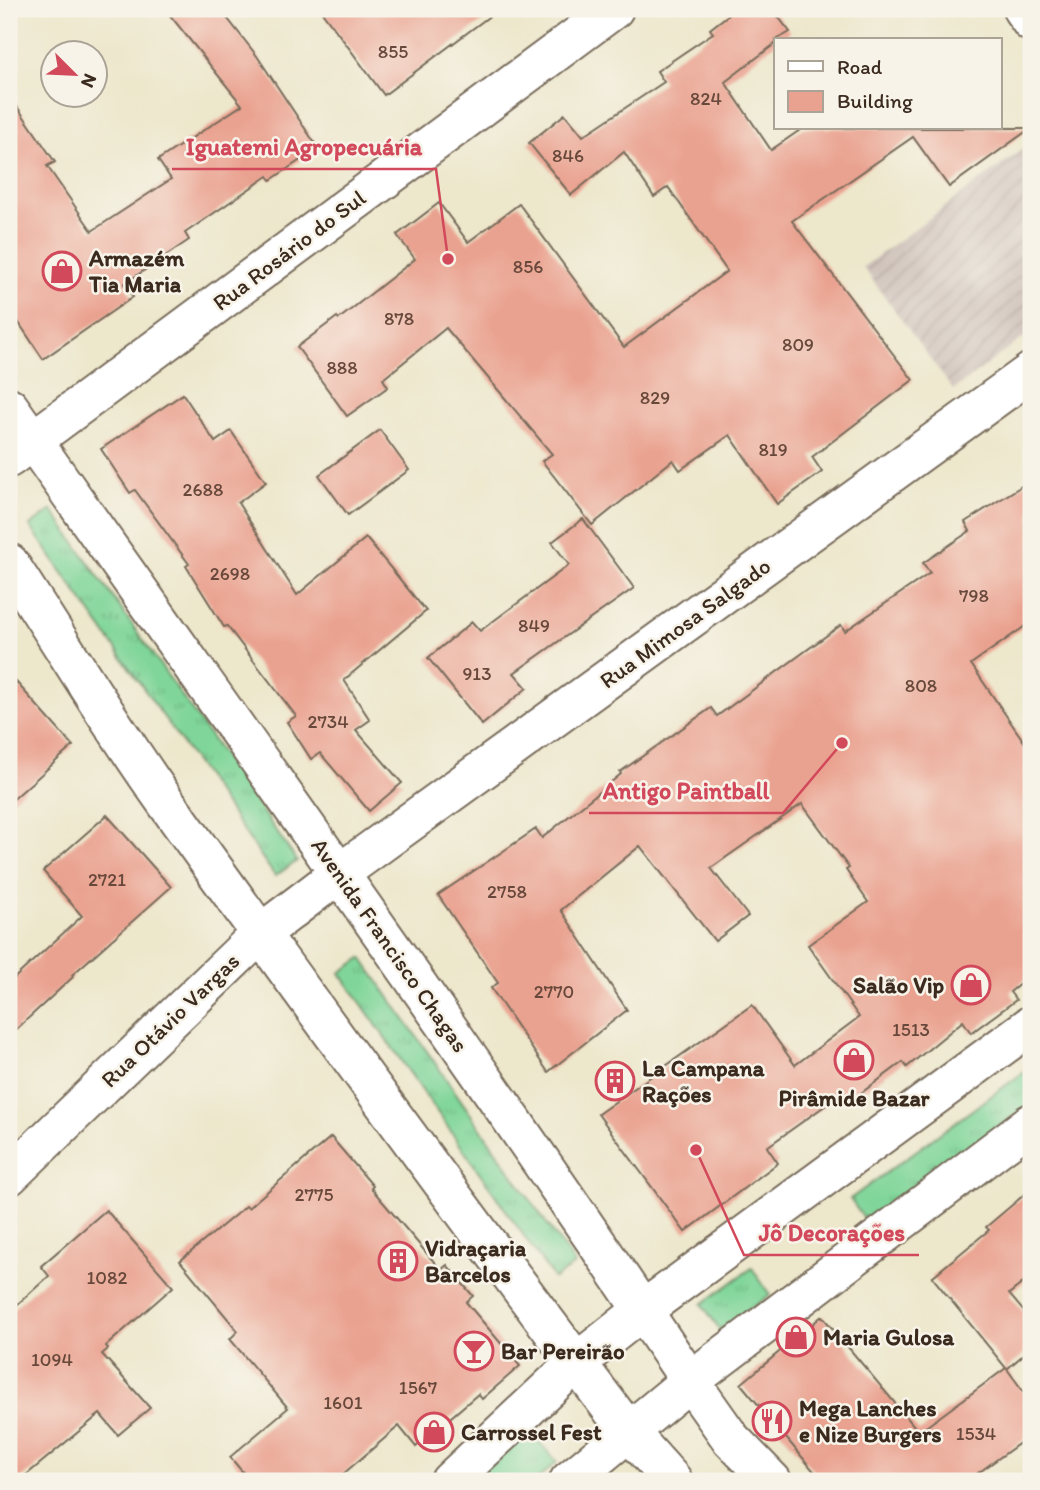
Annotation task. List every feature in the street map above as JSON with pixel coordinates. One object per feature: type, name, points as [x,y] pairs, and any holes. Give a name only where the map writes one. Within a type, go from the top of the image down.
[{"type":"main road","name":"Rua Rosário do Sul","points":[[20,449],[614,9]]},
{"type":"main road","points":[[1022,9],[1031,22]]},
{"type":"main road","name":"Rua Mimosa Salgado","points":[[340,873],[1031,372]]},
{"type":"main road","name":"Avenida Francisco Chagas","points":[[9,407],[20,449],[340,873],[731,1439],[772,1481]]},
{"type":"main road","points":[[9,563],[164,799],[260,934],[576,1363],[629,1432],[673,1481]]},
{"type":"main road","name":"Rua Otávio Vargas","points":[[9,1177],[260,934],[340,873]]},
{"type":"main road","points":[[450,1481],[576,1363],[643,1310],[1031,1025]]},
{"type":"main road","points":[[569,1481],[690,1381],[1031,1123]]},
{"type":"shaded area","points":[[1031,143],[1031,332],[953,390],[863,267]]},
{"type":"green space","points":[[52,510],[297,861],[275,876],[30,526]]},
{"type":"green space","points":[[362,958],[575,1264],[554,1279],[340,973]]},
{"type":"green space","points":[[1031,1067],[1031,1103],[867,1223],[850,1199]]},
{"type":"green space","points":[[752,1268],[770,1295],[720,1330],[702,1304]]},
{"type":"green space","points":[[526,1428],[557,1462],[536,1481],[468,1481]]},
{"type":"building","points":[[165,9],[220,9],[257,56],[318,148],[271,180],[268,176],[185,233],[189,240],[124,284],[133,297],[43,359],[9,308],[9,95],[55,162],[47,166],[92,231],[171,179],[158,160],[242,105]]},
{"type":"building","points":[[320,9],[499,9],[384,95]]},
{"type":"building","points":[[736,9],[772,9],[790,32],[774,38],[774,45],[725,82],[771,150],[800,130],[1031,128],[949,187],[913,137],[792,221],[913,380],[812,457],[822,472],[777,504],[730,435],[680,470],[673,460],[592,525],[542,461],[552,454],[446,328],[383,379],[388,387],[347,416],[297,347],[337,317],[339,319],[415,259],[397,235],[439,203],[468,242],[519,204],[624,347],[727,271],[668,187],[654,197],[624,152],[571,195],[529,143],[565,114],[583,136],[664,82],[657,71],[713,33],[710,29]]},
{"type":"building","points":[[183,394],[215,442],[231,431],[266,482],[238,503],[297,595],[366,538],[426,611],[344,680],[370,720],[356,730],[402,783],[369,811],[320,753],[311,759],[287,722],[296,716],[227,626],[224,627],[186,566],[189,564],[135,490],[130,493],[101,449]]},
{"type":"building","points":[[380,430],[409,470],[348,515],[319,475]]},
{"type":"building","points":[[1031,480],[1031,622],[971,664],[1031,752],[1031,975],[1010,992],[1016,1000],[971,1033],[963,1021],[907,1067],[903,1062],[849,1102],[843,1093],[767,1147],[778,1163],[685,1232],[598,1114],[752,1005],[795,1065],[859,1017],[808,945],[868,902],[846,870],[849,868],[802,804],[711,868],[748,916],[715,941],[640,846],[561,910],[627,1010],[548,1072],[491,988],[498,983],[438,895],[536,829],[542,838],[621,774],[620,772],[711,708],[717,716],[841,625],[845,631],[930,573],[923,563],[970,531],[965,522]]},
{"type":"building","points":[[583,519],[634,588],[514,673],[527,688],[482,725],[428,658],[472,622],[480,631],[569,565],[552,542]]},
{"type":"building","points":[[9,674],[73,746],[9,803]]},
{"type":"building","points":[[107,815],[171,887],[72,975],[73,977],[9,1036],[9,983],[82,916],[43,871]]},
{"type":"building","points":[[331,1137],[441,1270],[447,1265],[473,1296],[466,1302],[520,1366],[482,1399],[478,1394],[416,1447],[399,1426],[335,1481],[250,1481],[230,1457],[288,1408],[230,1339],[238,1331],[180,1261],[246,1206],[248,1208]]},
{"type":"building","points":[[1031,1189],[1031,1283],[1028,1279],[1009,1294],[1031,1320],[1031,1348],[1007,1369],[1031,1402],[1031,1435],[967,1481],[822,1481],[741,1384],[822,1316],[919,1432],[1006,1368],[932,1277],[989,1230],[986,1227]]},
{"type":"building","points":[[106,1210],[173,1287],[106,1346],[108,1349],[102,1354],[150,1408],[118,1435],[100,1414],[19,1481],[9,1481],[9,1312],[49,1276],[41,1266]]},
{"type":"place","name":"Iguatemi Agropecuária","points":[[448,259]]},
{"type":"place","name":"Armazém Tia Maria","points":[[62,271]]},
{"type":"place","name":"Antigo Paintball","points":[[842,743]]},
{"type":"place","name":"Salão Vip","points":[[971,985]]},
{"type":"place","name":"Pirâmide Bazar","points":[[854,1060]]},
{"type":"place","name":"La Campana Rações","points":[[615,1081]]},
{"type":"place","name":"Jô Decorações","points":[[696,1150]]},
{"type":"place","name":"Vidraçaria Barcelos","points":[[398,1261]]},
{"type":"place","name":"Maria Gulosa","points":[[796,1337]]},
{"type":"place","name":"Bar Pereirão","points":[[474,1351]]},
{"type":"place","name":"Mega Lanches e Nize Burgers","points":[[772,1421]]},
{"type":"place","name":"Carrossel Fest","points":[[434,1432]]}]
